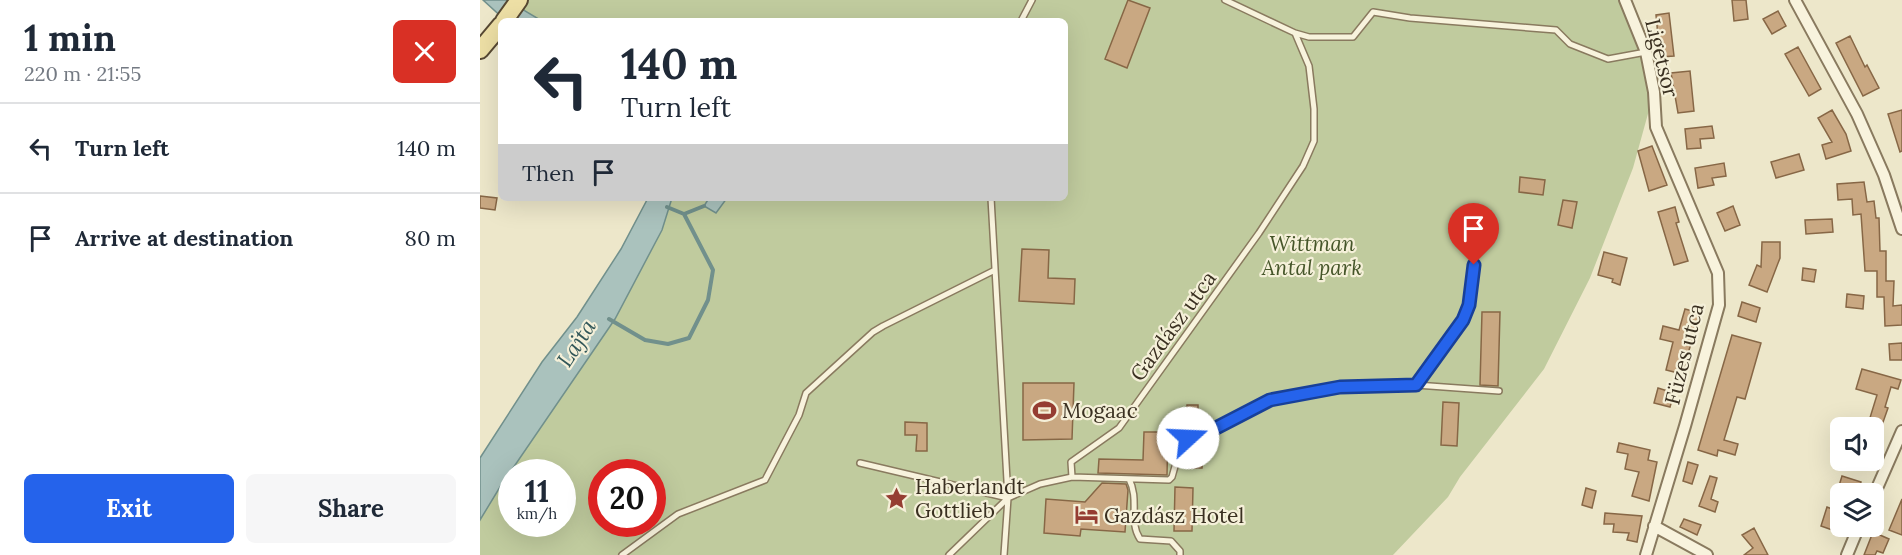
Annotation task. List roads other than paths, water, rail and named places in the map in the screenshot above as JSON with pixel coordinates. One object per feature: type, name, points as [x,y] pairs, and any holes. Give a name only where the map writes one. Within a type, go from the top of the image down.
[{"type":"main road","points":[[506,18],[519,0]]},
{"type":"main road","points":[[480,51],[498,28]]},
{"type":"street","name":"Ligetsor","points":[[1625,0],[1646,52],[1654,92],[1656,127]]},
{"type":"street","points":[[1795,0],[1857,114],[1884,175],[1902,229]]},
{"type":"street","name":"Füzes utca","points":[[1646,555],[1719,305],[1718,273],[1656,127]]},
{"type":"street","points":[[1879,483],[1902,431]]},
{"type":"street","points":[[1654,526],[1707,555]]},
{"type":"street","points":[[1847,555],[1855,537]]},
{"type":"lane","points":[[1023,18],[1032,0]]},
{"type":"lane","points":[[1225,0],[1309,37],[1353,37],[1373,12],[1410,18],[1556,30],[1570,44],[1608,59],[1646,52]]},
{"type":"lane","name":"Gazdász utca","points":[[1072,477],[1071,462],[1119,428],[1241,259],[1303,166],[1314,141],[1314,108],[1308,66],[1296,33]]},
{"type":"lane","points":[[991,201],[1008,498],[1004,555]]},
{"type":"lane","points":[[1416,385],[1463,320],[1469,305],[1474,265]]},
{"type":"lane","points":[[622,555],[678,514],[765,480],[799,415],[806,393],[883,326],[995,270]]},
{"type":"lane","points":[[949,555],[1008,498],[1040,484],[1072,477],[1169,480],[1173,477],[1181,445],[1188,438],[1214,429],[1270,400],[1340,387],[1416,385],[1499,391]]},
{"type":"lane","points":[[860,463],[1008,498]]},
{"type":"lane","points":[[1129,478],[1135,490],[1135,532],[1140,539],[1171,541],[1180,551],[1180,555]]},
{"type":"water","points":[[483,0],[514,0],[525,11],[537,18],[503,18]]},
{"type":"water","name":"Lajta","points":[[646,201],[671,201],[662,230],[615,319],[519,459],[498,459],[498,490],[480,520],[480,458],[542,362],[577,317],[621,249]]},
{"type":"water","points":[[707,201],[725,201],[716,213],[704,206]]},
{"type":"waterway","points":[[684,214],[704,206]]},
{"type":"waterway","points":[[609,319],[645,340],[668,344],[689,338],[708,300],[713,270],[684,214],[667,207]]},
{"type":"place","name":"Mogaac","points":[[1044,410]]},
{"type":"place","name":"Haberlandt Gottlieb","points":[[897,498]]},
{"type":"place","name":"Gazdász Hotel","points":[[1086,515]]},
{"type":"park label","name":"Wittman Antal park","points":[[1312,255]]}]
